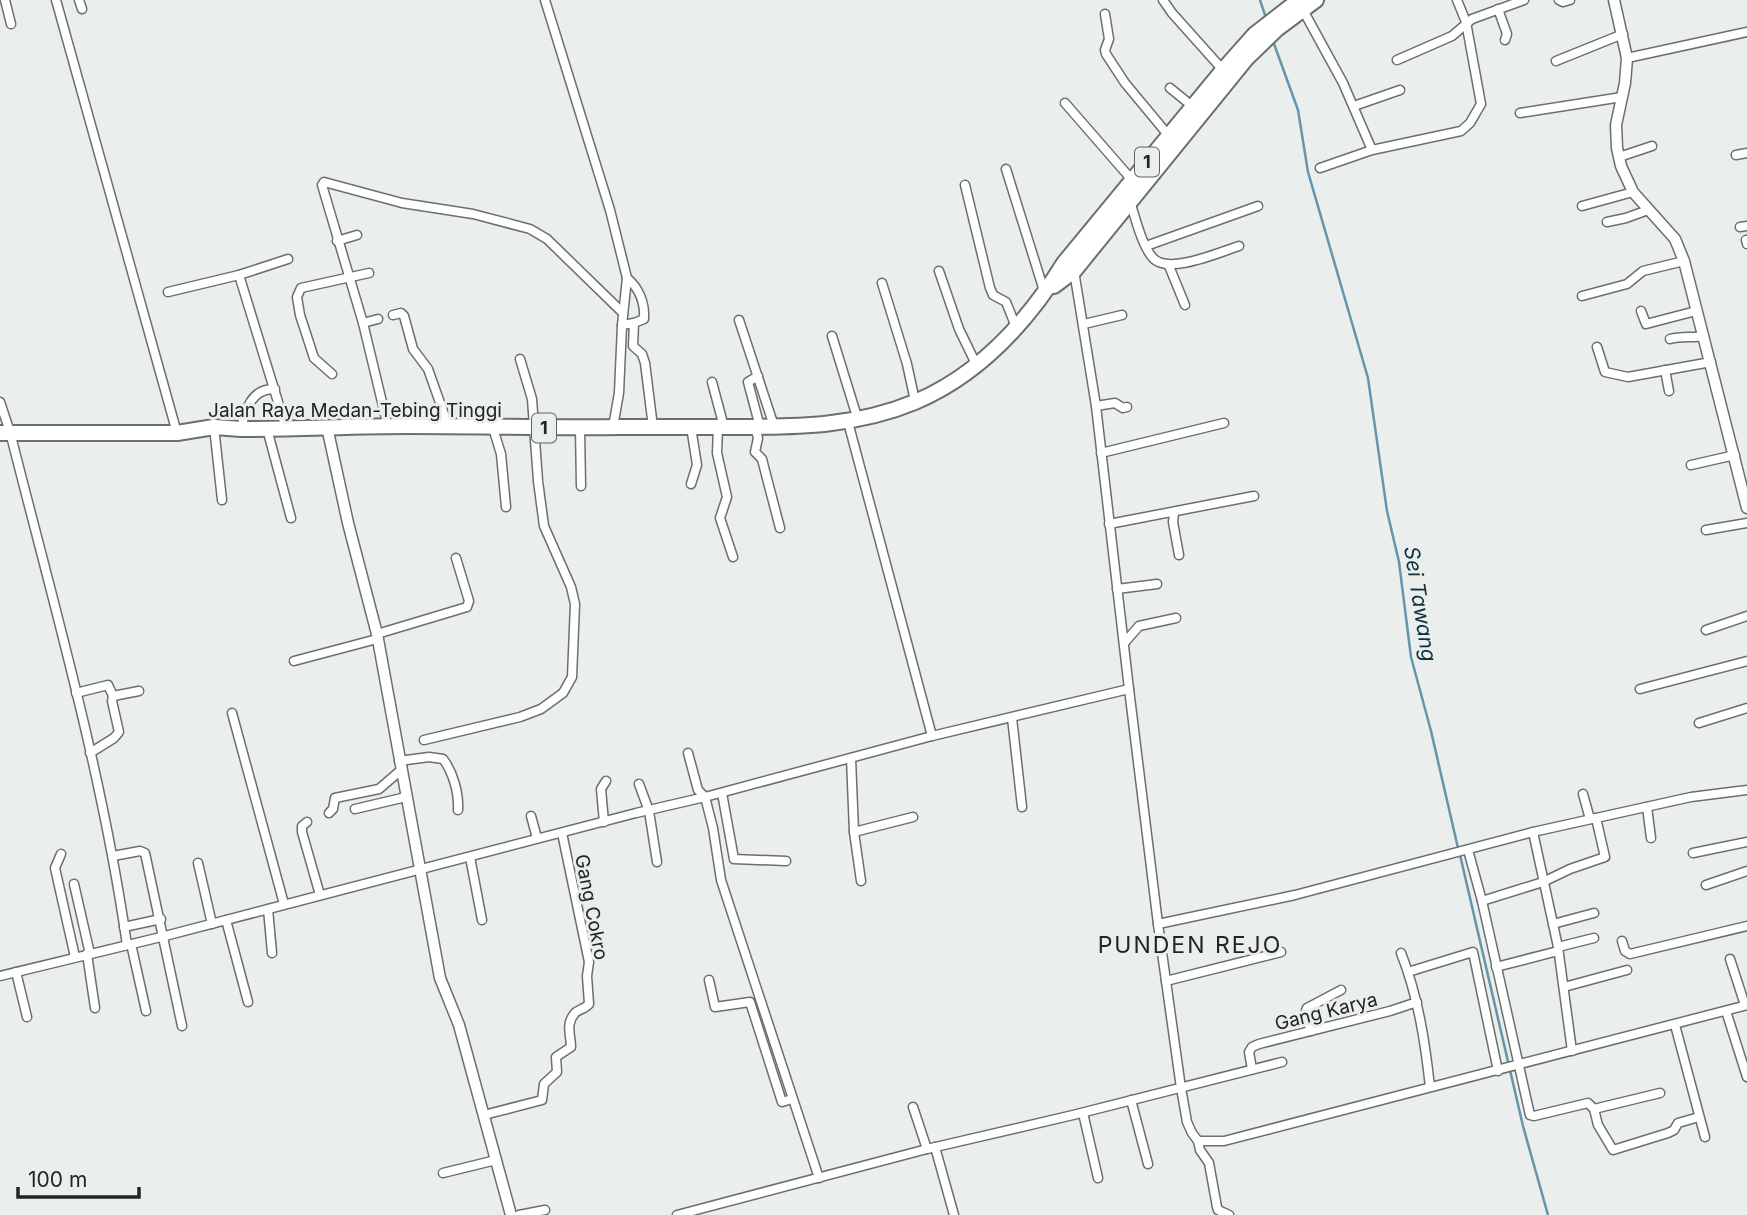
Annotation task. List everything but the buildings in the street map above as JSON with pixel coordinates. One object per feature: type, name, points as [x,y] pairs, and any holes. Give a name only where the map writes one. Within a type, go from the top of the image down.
[{"type":"highway","name":"Jalan Raya Medan-Tebing Tinggi","points":[[5,432],[177,433],[214,427],[763,427],[853,421],[915,401],[962,376],[1016,327],[1045,293],[1064,263],[1223,70],[1301,5],[1316,0]]},
{"type":"highway","name":"Jalan Raya Medan-Tebing Tinggi","points":[[1045,293],[1074,271],[1259,38]]},
{"type":"street","points":[[5,0],[11,24]]},
{"type":"street","points":[[55,0],[177,433]]},
{"type":"street","points":[[545,0],[610,210],[627,278],[623,313]]},
{"type":"street","points":[[1163,0],[1223,70]]},
{"type":"street","points":[[1320,168],[1372,150],[1461,131],[1471,123],[1481,104],[1466,22],[1457,0]]},
{"type":"street","points":[[1397,60],[1452,36],[1466,22],[1524,0]]},
{"type":"street","points":[[1559,0],[1570,0]]},
{"type":"street","points":[[1614,0],[1627,58],[1616,125],[1619,158],[1633,191],[1648,210],[1662,221],[1675,239],[1684,261],[1747,508]]},
{"type":"street","points":[[1301,5],[1354,106],[1372,150]]},
{"type":"street","points":[[1498,9],[1507,34],[1505,40]]},
{"type":"street","points":[[1105,15],[1110,39],[1106,54],[1120,77],[1169,136]]},
{"type":"street","points":[[1627,58],[1747,32]]},
{"type":"street","points":[[1556,61],[1623,34]]},
{"type":"street","points":[[1170,88],[1192,106]]},
{"type":"street","points":[[1354,106],[1400,90]]},
{"type":"street","points":[[1520,113],[1622,97]]},
{"type":"street","points":[[1065,103],[1132,180]]},
{"type":"street","points":[[1619,158],[1653,146]]},
{"type":"street","points":[[1736,155],[1747,153]]},
{"type":"street","points":[[1006,169],[1045,293]]},
{"type":"street","points":[[388,427],[363,323],[322,185],[326,182],[402,203],[473,214],[534,231],[547,240],[623,313],[633,346],[643,358],[653,427]]},
{"type":"street","points":[[965,185],[990,288],[993,295],[1006,302],[1016,327]]},
{"type":"street","points":[[1581,206],[1633,191]]},
{"type":"street","points":[[1130,201],[1146,246],[1154,259],[1169,266],[1239,246]]},
{"type":"street","points":[[1146,246],[1258,206]]},
{"type":"street","points":[[1608,222],[1648,210]]},
{"type":"street","points":[[337,240],[357,235]]},
{"type":"street","points":[[168,292],[239,275],[288,259]]},
{"type":"street","points":[[1582,296],[1627,284],[1643,271],[1684,261]]},
{"type":"street","points":[[1169,266],[1185,305]]},
{"type":"street","points":[[939,271],[976,364]]},
{"type":"street","points":[[1074,271],[1096,407],[1158,924],[1181,1088],[1187,1122],[1209,1163],[1216,1207],[1229,1215]]},
{"type":"street","points":[[331,374],[314,358],[297,297],[301,288],[369,273]]},
{"type":"street","points":[[239,275],[286,428]]},
{"type":"street","points":[[627,278],[638,289],[644,312],[644,319],[628,324]]},
{"type":"street","points":[[882,283],[907,364],[915,401]]},
{"type":"street","points":[[1641,311],[1646,324],[1696,311]]},
{"type":"street","points":[[393,314],[401,313],[404,316],[414,349],[428,369],[449,428]]},
{"type":"street","points":[[1084,324],[1122,315]]},
{"type":"street","points":[[363,323],[377,319]]},
{"type":"street","points":[[739,320],[758,376],[763,427],[755,452],[764,467],[780,528]]},
{"type":"street","points":[[613,428],[628,324]]},
{"type":"street","points":[[832,336],[932,736]]},
{"type":"street","points":[[1670,339],[1704,336]]},
{"type":"street","points":[[1597,347],[1607,373],[1628,377],[1711,362]]},
{"type":"street","points":[[424,740],[520,717],[541,709],[563,693],[572,677],[575,604],[572,587],[544,526],[530,386],[520,359]]},
{"type":"street","points":[[1665,370],[1670,391]]},
{"type":"street","points":[[758,376],[748,382],[763,427]]},
{"type":"street","points":[[712,382],[721,427],[717,453],[727,497],[720,518],[733,557]]},
{"type":"street","points":[[241,429],[247,405],[259,392],[275,389]]},
{"type":"street","points":[[0,402],[5,432],[76,693],[113,856],[124,927],[146,1011]]},
{"type":"street","points":[[1096,407],[1115,403],[1123,408],[1127,407]]},
{"type":"street","points":[[1101,453],[1224,423]]},
{"type":"street","points":[[214,427],[222,500]]},
{"type":"street","points":[[327,427],[377,636],[440,978],[459,1025],[511,1215]]},
{"type":"street","points":[[691,427],[697,465],[691,484]]},
{"type":"street","points":[[493,428],[501,454],[506,507]]},
{"type":"street","points":[[580,428],[581,486]]},
{"type":"street","points":[[267,429],[291,518]]},
{"type":"street","points":[[1691,465],[1735,455]]},
{"type":"street","points":[[1110,524],[1254,496]]},
{"type":"street","points":[[1174,513],[1179,555]]},
{"type":"street","points":[[1706,530],[1747,523]]},
{"type":"street","points":[[295,661],[467,607],[469,601],[456,558]]},
{"type":"street","points":[[1117,589],[1157,584]]},
{"type":"street","points":[[1706,629],[1747,616]]},
{"type":"street","points":[[1125,642],[1144,623],[1176,618]]},
{"type":"street","points":[[1640,688],[1747,661]]},
{"type":"street","points":[[76,693],[108,685],[113,696],[118,733],[90,753]]},
{"type":"street","points":[[0,976],[722,793],[932,736],[1129,689]]},
{"type":"street","points":[[113,696],[139,691]]},
{"type":"street","points":[[1699,723],[1747,708]]},
{"type":"street","points":[[232,713],[284,904]]},
{"type":"street","points":[[1012,718],[1022,807]]},
{"type":"street","points":[[688,753],[698,789],[705,797],[721,880],[819,1178]]},
{"type":"street","points":[[329,813],[333,809],[335,798],[379,789],[400,765],[429,757],[443,759],[450,770],[458,810]]},
{"type":"street","points":[[851,758],[854,832],[861,881]]},
{"type":"street","points":[[604,822],[601,789],[606,780]]},
{"type":"street","points":[[639,783],[649,811],[657,862]]},
{"type":"street","points":[[1158,924],[1295,895],[1533,832],[1718,793],[1747,790]]},
{"type":"street","points":[[722,793],[734,859],[786,861]]},
{"type":"street","points":[[1482,901],[1543,882],[1605,857],[1583,794]]},
{"type":"street","points":[[355,809],[406,797]]},
{"type":"street","points":[[1647,807],[1651,838]]},
{"type":"street","points":[[531,816],[537,838]]},
{"type":"street","points":[[854,832],[912,817]]},
{"type":"street","points":[[307,822],[302,826],[302,832],[320,895]]},
{"type":"street","points":[[1533,832],[1558,949],[1573,1052]]},
{"type":"street","name":"Gang Cokro","points":[[484,1115],[542,1100],[544,1084],[557,1073],[556,1056],[570,1047],[568,1030],[571,1019],[577,1011],[585,1009],[589,1004],[589,962],[562,833]]},
{"type":"street","points":[[1693,853],[1747,842]]},
{"type":"street","points":[[113,856],[140,850],[145,853],[165,936],[182,1026]]},
{"type":"street","points":[[1465,850],[1482,901],[1531,1116],[1588,1103],[1594,1109],[1598,1125],[1613,1150],[1668,1133],[1674,1130],[1678,1123],[1699,1117]]},
{"type":"street","points":[[61,854],[55,868],[75,957]]},
{"type":"street","points":[[470,857],[482,919]]},
{"type":"street","points":[[198,863],[212,924]]},
{"type":"street","points":[[1706,885],[1747,871]]},
{"type":"street","points":[[74,884],[88,954],[95,1008]]},
{"type":"street","points":[[268,909],[272,953]]},
{"type":"street","points":[[1553,924],[1594,913]]},
{"type":"street","points":[[124,927],[161,919]]},
{"type":"street","points":[[226,920],[248,1002]]},
{"type":"street","points":[[1622,941],[1625,951],[1630,954],[1747,926]]},
{"type":"street","points":[[1496,967],[1594,938]]},
{"type":"street","points":[[1166,981],[1281,952]]},
{"type":"street","points":[[1409,972],[1473,952],[1499,1071]]},
{"type":"street","points":[[1401,953],[1417,1002],[1430,1087]]},
{"type":"street","points":[[1198,1141],[1224,1141],[1746,1005],[1730,959]]},
{"type":"street","points":[[1564,987],[1628,970]]},
{"type":"street","points":[[16,972],[27,1017]]},
{"type":"street","points":[[709,980],[715,1007],[750,1002],[782,1102],[792,1099]]},
{"type":"street","points":[[1311,1031],[1307,1009],[1340,990]]},
{"type":"street","name":"Gang Karya","points":[[1252,1069],[1249,1052],[1252,1047],[1417,1002]]},
{"type":"street","points":[[1726,1011],[1747,1077]]},
{"type":"street","points":[[1675,1025],[1705,1137]]},
{"type":"street","points":[[677,1215],[931,1148],[1083,1113],[1282,1062]]},
{"type":"street","points":[[1594,1109],[1660,1093]]},
{"type":"street","points":[[1131,1100],[1148,1164]]},
{"type":"street","points":[[913,1107],[931,1148],[954,1215]]},
{"type":"street","points":[[1083,1113],[1098,1178]]},
{"type":"street","points":[[443,1173],[496,1160]]},
{"type":"street","points":[[519,1215],[545,1210]]},
{"type":"waterway","name":"Sei Tawang","points":[[1260,0],[1266,18]]},
{"type":"waterway","name":"Sei Tawang","points":[[1273,41],[1298,110],[1308,172],[1368,378],[1387,511],[1399,562],[1411,657],[1458,848]]},
{"type":"waterway","name":"Sei Tawang","points":[[1460,855],[1523,1126],[1548,1215]]},
{"type":"district","name":"PUNDEN REJO","points":[[1190,945]]}]
